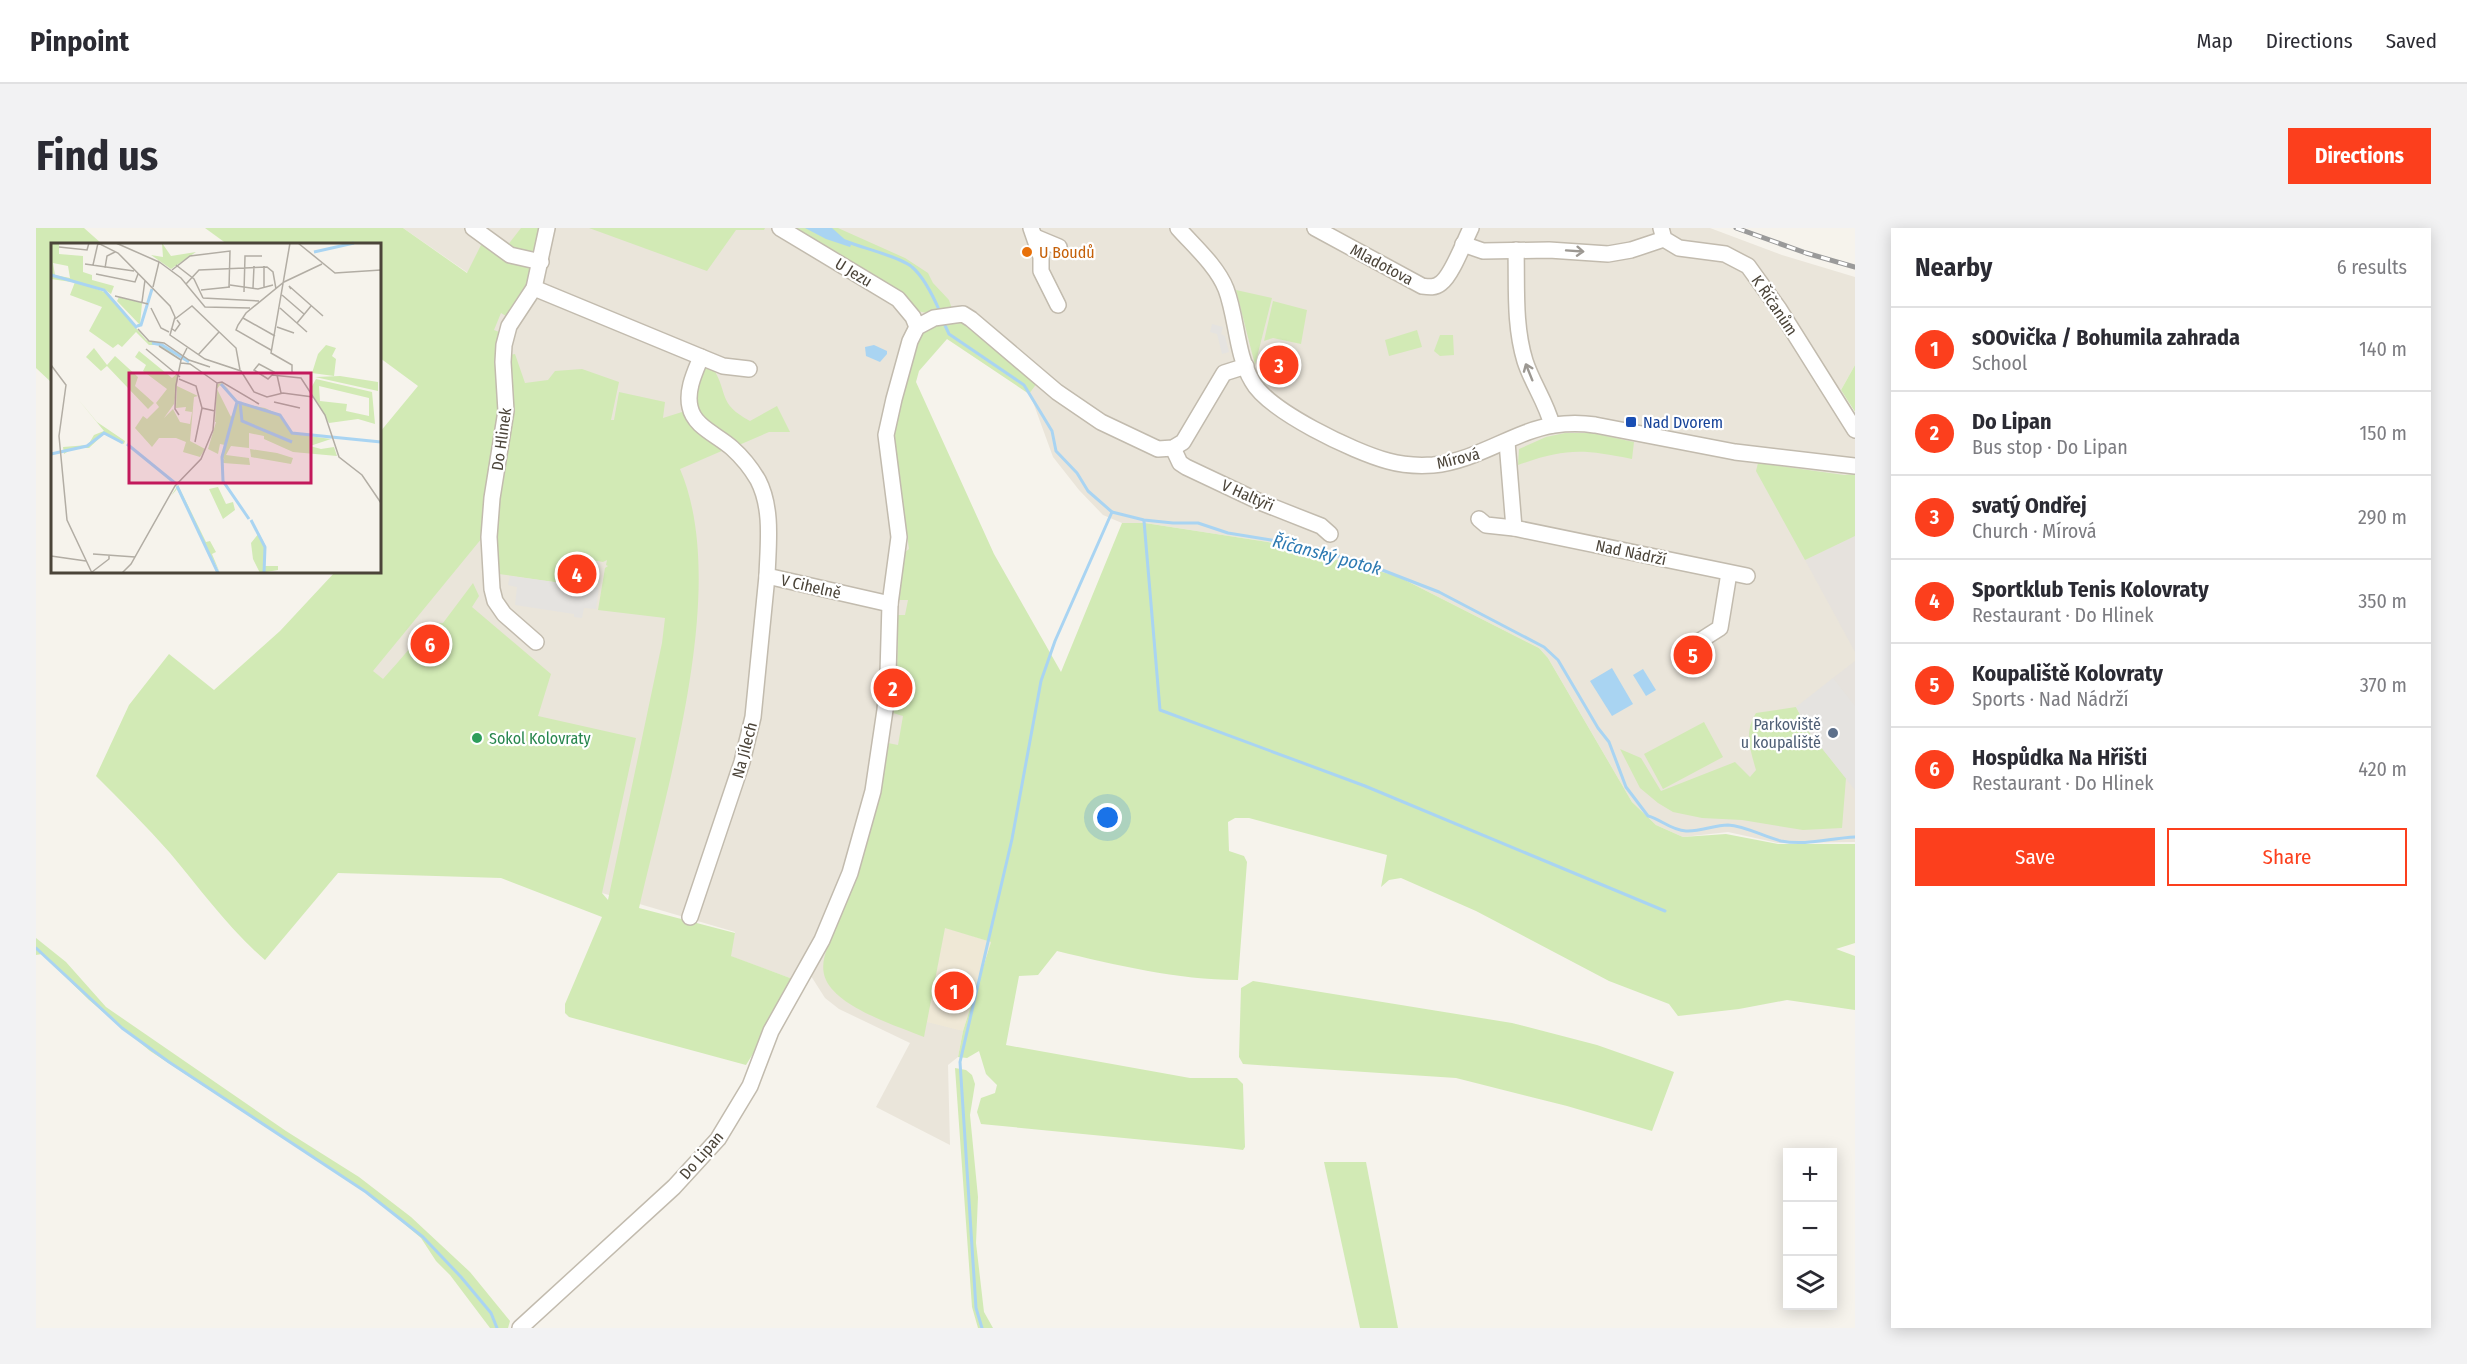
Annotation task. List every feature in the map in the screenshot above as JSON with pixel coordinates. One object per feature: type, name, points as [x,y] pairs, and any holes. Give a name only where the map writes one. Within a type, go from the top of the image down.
[{"type":"street","points":[[473,228],[510,255],[541,262]]},
{"type":"street","name":"Do Hlinek","points":[[536,642],[504,614],[495,601],[492,589],[489,537],[492,498],[506,411],[502,362],[504,345],[509,326],[534,288],[547,228]]},
{"type":"street","name":"U Jezu","points":[[780,228],[898,299],[913,317],[917,327]]},
{"type":"street","name":"Mírová","points":[[1178,228],[1224,284],[1251,380],[1268,401],[1340,442],[1386,461],[1414,465],[1449,463],[1552,425],[1595,424],[1734,452],[1855,466]]},
{"type":"street","name":"Mladotova","points":[[1315,228],[1428,287],[1443,282],[1472,228]]},
{"type":"street","points":[[1033,233],[1059,247]]},
{"type":"street","points":[[1033,233],[1041,256],[1041,271],[1058,305]]},
{"type":"street","points":[[1463,244],[1483,251],[1608,254],[1631,250],[1663,233]]},
{"type":"street","name":"K Říčanům","points":[[1663,233],[1679,248],[1725,254],[1748,266],[1779,309],[1855,430]]},
{"type":"street","points":[[1516,250],[1519,338],[1528,369],[1549,412],[1552,425]]},
{"type":"street","points":[[534,288],[723,366],[749,369]]},
{"type":"street","points":[[917,327],[934,318],[963,315],[971,319],[1057,392],[1101,422],[1152,447],[1165,450],[1173,448],[1186,438],[1224,373],[1246,366]]},
{"type":"street","name":"Do Lipan","points":[[520,1328],[674,1187],[718,1140],[750,1086],[771,1030],[822,939],[850,873],[873,791],[888,674],[890,604],[899,537],[886,435],[910,341],[917,327]]},
{"type":"street","name":"V Cihelně","points":[[701,357],[691,385],[690,408],[703,428],[730,446],[750,467],[759,482],[766,503],[768,521],[767,576],[890,604]]},
{"type":"street","points":[[1507,442],[1514,528]]},
{"type":"street","name":"V Haltýři","points":[[1173,448],[1180,463],[1186,467],[1260,502],[1321,526],[1330,534]]},
{"type":"street","name":"Nad Nádrží","points":[[1479,519],[1485,525],[1514,528],[1747,576]]},
{"type":"street","points":[[1698,642],[1720,628],[1730,573]]},
{"type":"street","name":"Na Jílech","points":[[690,917],[742,762],[753,717],[767,576]]},
{"type":"shaded area","points":[[403,228],[1710,228],[1782,255],[1855,277],[1855,365],[1841,390],[1855,413],[1855,842],[1778,843],[1728,832],[1683,837],[1656,825],[1632,802],[1548,658],[1539,648],[1397,576],[1268,542],[1145,523],[1122,523],[1103,515],[1079,490],[1053,457],[1021,369],[967,322],[914,348],[909,549],[963,1031],[958,1057],[948,1065],[950,1145],[876,1107],[910,1043],[839,1009],[825,998],[811,976],[798,981],[730,956],[735,932],[602,893],[344,692],[482,537],[490,459],[468,273]]},
{"type":"shaded area","points":[[1212,324],[1223,327],[1221,334],[1225,336],[1229,352],[1222,354],[1217,334],[1210,332]]},
{"type":"shaded area","points":[[1855,536],[1855,652],[1805,560]]},
{"type":"shaded area","points":[[510,576],[599,588],[596,609],[584,608],[582,618],[574,617],[574,614],[515,605],[517,587],[508,585]]},
{"type":"shaded area","points":[[1855,661],[1855,707],[1833,678]]},
{"type":"shaded area","name":"Parkoviště u koupaliště","points":[[1833,678],[1855,706],[1855,790],[1809,732],[1796,707]]},
{"type":"shaded area","points":[[945,927],[991,942],[963,1031],[927,1022]]},
{"type":"green space","points":[[36,228],[84,228],[101,243],[51,243],[51,382],[36,368]]},
{"type":"green space","points":[[205,228],[403,228],[467,273],[482,243],[500,255],[521,228],[541,228],[528,281],[506,316],[501,313],[494,330],[502,333],[502,380],[482,538],[373,671],[383,679],[431,623],[443,623],[473,583],[479,596],[472,607],[551,674],[538,716],[636,738],[602,893],[608,900],[662,643],[665,618],[598,610],[605,568],[608,566],[606,565],[607,560],[603,562],[564,555],[560,583],[499,574],[495,535],[513,408],[510,355],[515,354],[525,383],[548,380],[555,371],[582,369],[619,382],[611,420],[614,420],[619,392],[665,402],[663,418],[682,412],[688,413],[724,450],[680,469],[694,516],[699,570],[696,627],[689,687],[639,908],[735,933],[731,956],[798,981],[746,1065],[569,1017],[565,1013],[565,1004],[602,917],[501,878],[338,873],[265,960],[227,922],[161,843],[96,776],[129,705],[169,654],[214,690],[280,631],[334,573],[381,573],[381,431],[418,386],[381,359],[381,243],[226,243]]},
{"type":"green space","points":[[589,228],[765,228],[764,230],[736,230],[707,271]]},
{"type":"green space","points":[[789,228],[838,228],[905,258],[928,273],[933,283],[949,300],[952,309],[927,313],[917,311],[842,261],[840,254],[820,242],[810,242]]},
{"type":"green space","points":[[1236,290],[1272,298],[1255,365]]},
{"type":"green space","points":[[1273,301],[1307,310],[1301,344],[1273,338],[1264,341]]},
{"type":"green space","points":[[961,320],[1037,383],[1029,394],[947,339],[919,371],[916,382],[994,554],[1061,672],[1122,523],[1145,523],[1268,542],[1397,576],[1539,648],[1548,658],[1632,802],[1656,825],[1683,837],[1726,834],[1778,844],[1855,844],[1855,943],[1836,949],[1855,956],[1855,1010],[1787,1000],[1739,1009],[1678,1016],[1669,1004],[1609,981],[1476,911],[1401,878],[1389,880],[1381,887],[1387,855],[1249,818],[1235,818],[1228,822],[1229,851],[1244,856],[1247,862],[1238,980],[1169,975],[1057,951],[1038,975],[1019,976],[1006,1045],[1190,1078],[1237,1078],[1243,1084],[1245,1147],[1243,1150],[981,1124],[977,1112],[981,1098],[995,1093],[997,1085],[986,1074],[979,1051],[967,1058],[958,1057],[963,1031],[991,942],[945,928],[924,1037],[870,1015],[843,999],[826,980],[823,967],[825,954],[845,905],[867,837],[888,743],[898,745],[903,716],[893,713],[897,678],[898,615],[905,615],[908,600],[898,600],[901,555],[909,549],[893,434],[914,348],[922,331],[934,324]]},
{"type":"green space","points":[[1417,330],[1422,347],[1389,356],[1385,340]]},
{"type":"green space","points":[[1440,335],[1453,335],[1454,355],[1440,356],[1434,351]]},
{"type":"green space","points":[[705,365],[713,368],[728,403],[740,415],[750,421],[777,406],[790,432],[769,432],[739,445],[714,428],[706,421],[698,405],[700,382]]},
{"type":"green space","points":[[1855,365],[1855,412],[1841,390]]},
{"type":"green space","points":[[1565,433],[1592,433],[1634,442],[1632,459],[1600,453],[1574,452],[1549,455],[1518,465],[1519,449],[1546,437]]},
{"type":"green space","points":[[1758,463],[1844,475],[1855,474],[1855,536],[1805,560],[1756,471]]},
{"type":"green space","points":[[1796,707],[1809,732],[1846,778],[1842,828],[1803,830],[1742,820],[1702,818],[1673,812],[1640,788],[1620,749],[1641,758],[1661,791],[1735,762],[1750,777],[1756,770],[1749,734],[1756,713]]},
{"type":"green space","points":[[1704,722],[1723,757],[1663,789],[1644,754]]},
{"type":"green space","points":[[36,938],[66,962],[106,1007],[286,1131],[359,1177],[411,1217],[470,1272],[510,1321],[508,1328],[490,1328],[450,1275],[436,1261],[421,1238],[388,1210],[360,1188],[150,1051],[89,1000],[42,954],[36,955]]},
{"type":"green space","points":[[1253,981],[1512,1023],[1597,1045],[1674,1072],[1652,1131],[1567,1106],[1456,1078],[1243,1064],[1239,1057],[1241,988]]},
{"type":"green space","points":[[955,1068],[966,1070],[972,1075],[975,1084],[970,1115],[978,1197],[976,1243],[984,1312],[993,1328],[978,1328],[972,1307]]},
{"type":"green space","points":[[1324,1162],[1366,1162],[1398,1328],[1360,1328]]},
{"type":"water","points":[[805,228],[832,228],[851,245],[850,247],[826,239]]},
{"type":"water","points":[[874,345],[887,351],[880,362],[866,356],[865,347]]},
{"type":"water","points":[[1612,668],[1633,704],[1612,716],[1590,681]]},
{"type":"water","points":[[1643,669],[1656,690],[1646,696],[1633,675]]},
{"type":"waterway","name":"Říčanský potok","points":[[845,241],[907,263],[925,282],[940,312]]},
{"type":"waterway","name":"Říčanský potok","points":[[943,321],[949,334],[1024,385],[1052,431],[1056,451],[1077,473],[1088,491],[1112,512],[1144,520],[1198,523],[1228,533],[1271,540],[1359,561],[1439,592],[1544,647],[1558,660],[1598,728],[1609,742],[1626,787],[1648,816],[1680,830],[1728,825],[1790,842],[1855,837]]},
{"type":"waterway","points":[[982,1328],[976,1308],[960,1062],[1012,839],[1041,681],[1055,641],[1112,512]]},
{"type":"waterway","points":[[1144,521],[1160,710],[1365,786],[1665,911]]},
{"type":"waterway","points":[[36,948],[122,1028],[169,1062],[366,1192],[423,1237],[491,1313],[497,1328]]},
{"type":"railway","points":[[1736,228],[1806,253],[1855,267]]},
{"type":"place","name":"U Boudů","points":[[1027,252]]},
{"type":"place","name":"svatý Ondřej","points":[[1279,365]]},
{"type":"place","name":"Nad Dvorem","points":[[1631,422]]},
{"type":"place","name":"Sportklub Tenis Kolovraty","points":[[577,574]]},
{"type":"place","name":"Hospůdka Na Hřišti","points":[[430,644]]},
{"type":"place","name":"Koupaliště Kolovraty","points":[[1693,655]]},
{"type":"place","name":"Do Lipan","points":[[893,688]]},
{"type":"place","name":"Parkoviště u koupaliště","points":[[1833,733]]},
{"type":"place","name":"Sokol Kolovraty","points":[[477,738]]},
{"type":"place","name":"sOOvička / Bohumila zahrada","points":[[954,991]]}]
